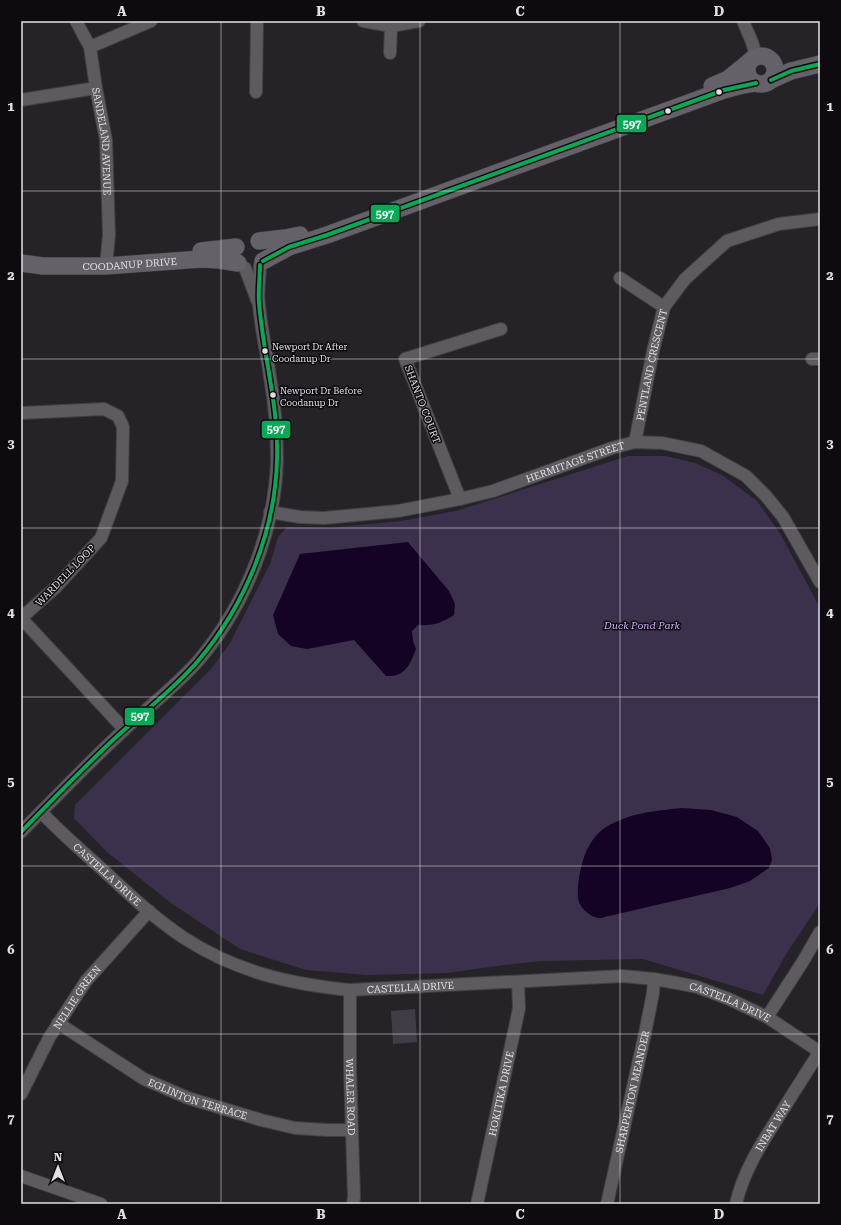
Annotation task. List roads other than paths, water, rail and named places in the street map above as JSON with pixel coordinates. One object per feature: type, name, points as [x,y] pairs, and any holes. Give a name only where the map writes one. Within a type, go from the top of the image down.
[{"type":"main road","points":[[259,241],[264,248],[265,257],[248,261],[238,243],[246,239],[250,238],[259,241],[293,237],[323,228],[718,84],[758,59],[791,60],[820,57]]},
{"type":"main road","points":[[758,59],[773,62],[775,71],[764,81],[750,79],[746,71],[758,59]]},
{"type":"main road","name":"COODANUP DRIVE","points":[[21,263],[42,266],[190,252],[248,261],[334,232],[724,90],[764,81],[791,71],[820,64]]},
{"type":"main road","name":"COODANUP DRIVE","points":[[21,256],[107,261]]},
{"type":"street","name":"SANDELAND AVENUE","points":[[76,21],[90,46],[106,140],[109,235],[107,261]]},
{"type":"street","points":[[90,46],[151,21]]},
{"type":"street","points":[[256,92],[257,21]]},
{"type":"street","points":[[363,21],[391,26],[419,21]]},
{"type":"street","points":[[743,21],[758,59]]},
{"type":"street","points":[[390,53],[391,26]]},
{"type":"street","points":[[21,100],[96,88]]},
{"type":"street","name":"PENTLAND CRESCENT","points":[[636,442],[653,351],[664,307],[684,279],[727,241],[779,224],[820,219]]},
{"type":"street","points":[[21,832],[124,729],[174,686],[197,662],[218,635],[239,600],[253,571],[270,512],[276,477],[276,426],[270,376],[258,303],[248,261]]},
{"type":"street","points":[[620,278],[664,307]]},
{"type":"street","name":"SHANTO COURT","points":[[460,499],[405,358],[501,330]]},
{"type":"street","name":"WARDELL LOOP","points":[[21,413],[104,409],[118,416],[123,427],[122,481],[100,538],[56,587],[21,618],[124,729]]},
{"type":"street","name":"HERMITAGE STREET","points":[[270,512],[300,517],[324,518],[398,511],[493,491],[612,448],[636,442],[662,443],[700,451],[746,476],[766,496],[783,517],[820,582]]},
{"type":"street","name":"CASTELLA DRIVE","points":[[42,812],[149,912],[184,938],[204,950],[266,976],[317,986],[350,990],[623,976],[654,979],[696,987],[729,999],[767,1017],[820,1051]]},
{"type":"street","name":"NELLIE GREEN","points":[[21,1094],[49,1038],[86,981],[149,912]]},
{"type":"street","points":[[767,1017],[820,932]]},
{"type":"street","name":"SHARPERTON MEANDER","points":[[608,1204],[645,1033],[653,993],[654,979]]},
{"type":"street","name":"HOKITIKA DRIVE","points":[[477,1204],[519,1008],[518,982]]},
{"type":"street","name":"WHALER ROAD","points":[[350,990],[353,1204]]},
{"type":"street","name":"EGLINTON TERRACE","points":[[58,1023],[144,1080],[188,1098],[261,1120],[295,1128],[352,1130]]},
{"type":"street","name":"INBAT WAY","points":[[736,1204],[739,1189],[744,1177],[763,1142],[820,1051]]},
{"type":"street","points":[[21,1176],[101,1204]]},
{"type":"place","name":"Newport Dr After Coodanup Dr","points":[[265,351]]},
{"type":"place","name":"Newport Dr Before Coodanup Dr","points":[[273,395]]},
{"type":"park label","name":"Duck Pond Park","points":[[642,625]]}]
